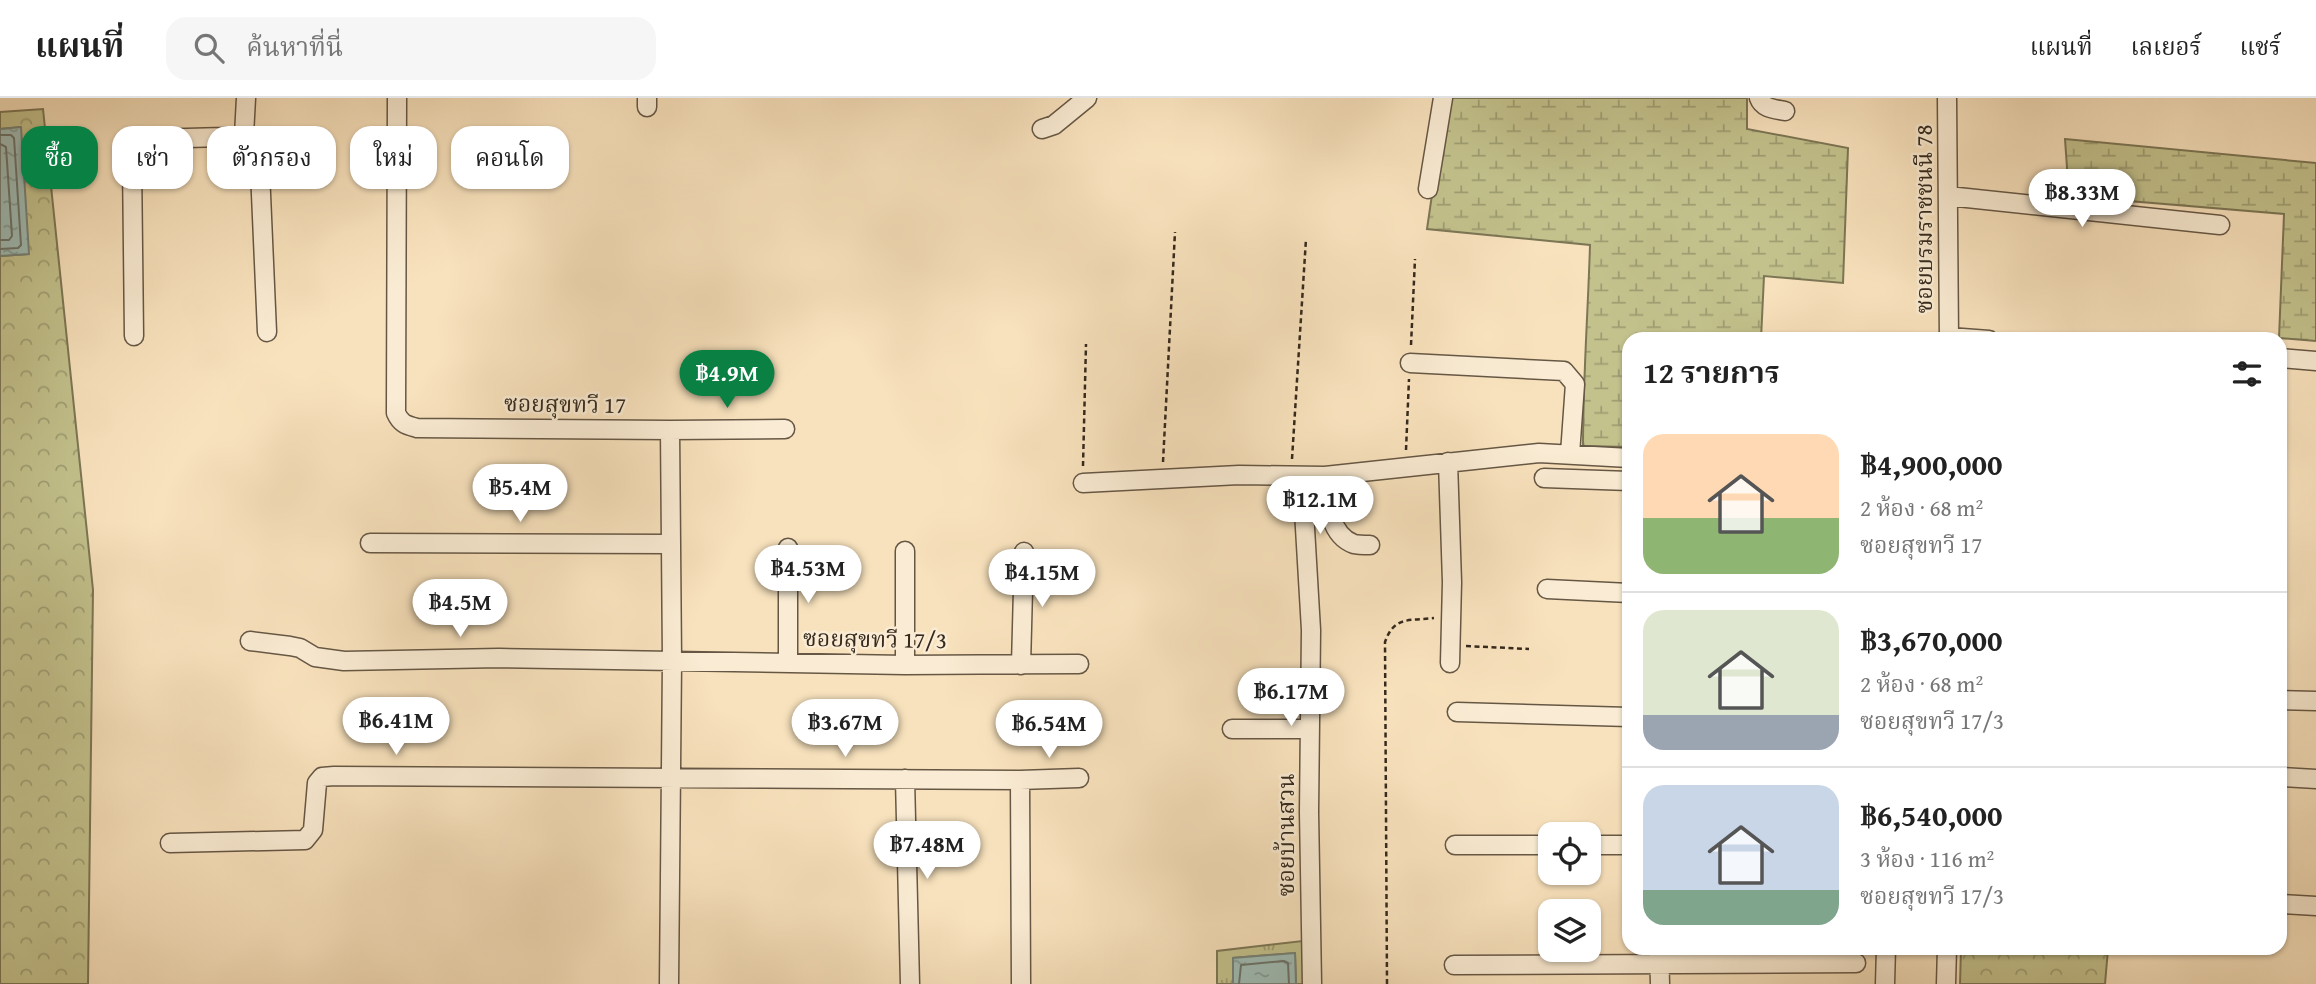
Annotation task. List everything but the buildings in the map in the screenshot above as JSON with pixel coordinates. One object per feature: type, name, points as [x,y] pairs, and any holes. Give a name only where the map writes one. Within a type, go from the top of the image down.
[{"type":"street","points":[[244,126],[246,98]]},
{"type":"street","name":"ซอยสุขทวี 17","points":[[397,98],[396,413],[399,420],[417,428],[670,430]]},
{"type":"street","points":[[1042,129],[1054,125],[1087,98]]},
{"type":"street","points":[[1427,189],[1443,98]]},
{"type":"street","points":[[1759,98],[1761,103],[1770,108],[1785,111]]},
{"type":"street","name":"ซอยบรมราชชนนี 78","points":[[1947,98],[1949,332]]},
{"type":"street","points":[[134,336],[132,161],[136,145],[150,139],[207,137]]},
{"type":"street","points":[[261,189],[267,332]]},
{"type":"street","points":[[1948,196],[2220,225]]},
{"type":"street","points":[[2287,359],[2316,361]]},
{"type":"street","points":[[1410,363],[1564,371],[1575,384],[1570,454]]},
{"type":"street","points":[[669,984],[672,661],[670,430],[785,429]]},
{"type":"street","points":[[1083,483],[1239,475],[1308,476],[1512,454],[1622,458]]},
{"type":"street","points":[[1448,463],[1452,582],[1450,655]]},
{"type":"street","points":[[1308,476],[1342,537],[1354,544],[1370,545]]},
{"type":"street","name":"ซอยบ้านสวน","points":[[1308,476],[1303,494],[1311,630],[1312,984]]},
{"type":"street","points":[[1544,478],[1622,481]]},
{"type":"street","points":[[370,543],[671,544]]},
{"type":"street","points":[[788,548],[788,663]]},
{"type":"street","points":[[905,551],[905,665]]},
{"type":"street","points":[[1021,665],[1024,552]]},
{"type":"street","points":[[1546,589],[1622,593]]},
{"type":"street","name":"ซอยสุขทวี 17/3","points":[[250,641],[300,648],[315,657],[344,661],[499,659],[905,665],[1079,664]]},
{"type":"street","points":[[2287,700],[2316,701]]},
{"type":"street","points":[[1457,712],[1622,717]]},
{"type":"street","points":[[1232,729],[1310,729]]},
{"type":"street","points":[[170,842],[305,840],[313,830],[317,783],[322,777],[334,776],[1020,780],[1079,778]]},
{"type":"street","points":[[2287,777],[2316,779]]},
{"type":"street","points":[[905,779],[910,984]]},
{"type":"street","points":[[1020,780],[1021,984]]},
{"type":"street","points":[[1455,845],[1538,845]]},
{"type":"street","points":[[1601,845],[1622,845]]},
{"type":"street","points":[[2287,904],[2316,906]]},
{"type":"street","points":[[1885,984],[1886,955]]},
{"type":"street","points":[[1946,984],[1947,955]]},
{"type":"street","points":[[1454,965],[1659,956],[1856,963]]},
{"type":"street","points":[[1659,956],[1660,984]]},
{"type":"path","points":[[1163,479],[1175,232]]},
{"type":"path","points":[[1306,239],[1308,476]]},
{"type":"path","points":[[1083,483],[1086,344]]},
{"type":"path","points":[[1387,984],[1385,642],[1389,629],[1396,622],[1451,615]]},
{"type":"path","points":[[1450,655],[1529,649]]},
{"type":"green space","points":[[1446,98],[1747,98],[1747,129],[1848,148],[1843,283],[1764,276],[1761,332],[1622,332],[1622,447],[1583,446],[1590,245],[1427,229]]},
{"type":"green space","points":[[43,109],[45,126],[21,126],[21,143],[20,127],[0,129],[0,112]]},
{"type":"green space","points":[[2065,139],[2316,163],[2316,341],[2287,339],[2287,332],[2279,332],[2284,214],[2069,196]]},
{"type":"green space","points":[[24,189],[51,189],[93,590],[88,984],[0,984],[0,256],[28,254]]},
{"type":"green space","points":[[1320,939],[1321,984],[1296,984],[1295,953],[1233,958],[1233,984],[1217,984],[1217,951]]},
{"type":"green space","points":[[1961,955],[2107,955],[2105,984],[1960,984]]},
{"type":"water","points":[[21,127],[21,189],[25,189],[29,254],[0,256],[0,129]]},
{"type":"water","points":[[1295,953],[1296,984],[1233,984],[1233,958]]}]
